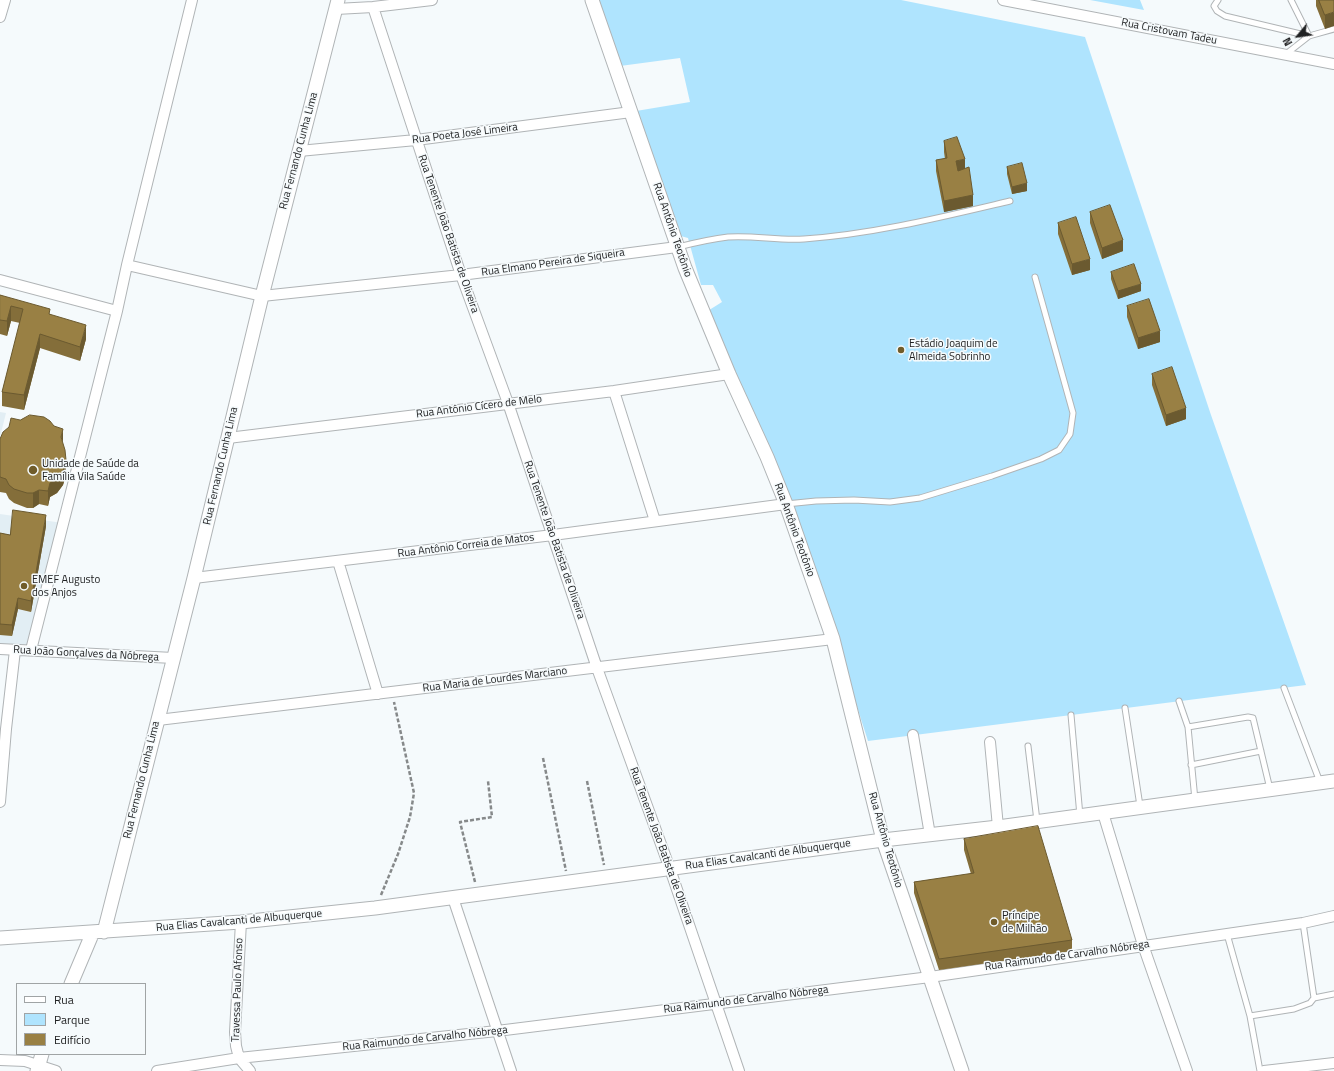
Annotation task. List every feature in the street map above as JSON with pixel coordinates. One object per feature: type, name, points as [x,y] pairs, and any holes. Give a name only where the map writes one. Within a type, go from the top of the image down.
[{"type":"street","points":[[0,17],[5,0]]},
{"type":"street","points":[[31,650],[117,311],[192,0]]},
{"type":"street","points":[[337,5],[373,7],[432,0]]},
{"type":"street","name":"Rua Antônio Teotônio","points":[[592,0],[677,246],[697,299],[729,374],[758,435],[786,504],[833,639],[883,840],[962,1071]]},
{"type":"street","name":"Rua Cristovam Tadeu","points":[[1003,0],[1334,64]]},
{"type":"street","name":"Rua Fernando Cunha Lima","points":[[71,983],[98,932],[158,720],[262,296],[337,5]]},
{"type":"street","name":"Rua Tenente João Batista de Oliveira","points":[[373,7],[461,275],[508,403],[597,668],[670,869],[739,1071]]},
{"type":"street","name":"Rua Poeta José Limeira","points":[[299,151],[416,140],[631,112]]},
{"type":"street","name":"Rua Elmano Pereira de Siqueira","points":[[127,265],[262,296],[461,275],[677,246]]},
{"type":"street","points":[[0,280],[117,311]]},
{"type":"street","name":"Rua Antônio Cícero de Melo","points":[[228,438],[614,390],[729,374]]},
{"type":"street","points":[[614,390],[655,521]]},
{"type":"street","name":"Rua Antônio Correia de Matos","points":[[194,578],[553,535],[786,504]]},
{"type":"street","points":[[338,561],[378,694]]},
{"type":"street","name":"Rua Maria de Lourdes Marciano","points":[[158,720],[833,639]]},
{"type":"street","name":"Rua João Gonçalves da Nóbrega","points":[[0,649],[173,658]]},
{"type":"street","points":[[0,802],[3,729],[15,650]]},
{"type":"street","points":[[913,736],[930,835]]},
{"type":"street","points":[[990,742],[998,827]]},
{"type":"street","name":"Rua Elias Cavalcanti de Albuquerque","points":[[0,938],[241,922],[375,908],[883,840],[998,827],[1334,781]]},
{"type":"street","points":[[1103,813],[1143,945],[1187,1071]]},
{"type":"street","points":[[453,898],[510,1071]]},
{"type":"street","name":"Rua Raimundo de Carvalho Nóbrega","points":[[157,1071],[239,1058],[498,1031],[930,977],[1303,922],[1334,916]]},
{"type":"street","name":"Travessa Paulo Afonso","points":[[239,1058],[235,1032],[241,922]]},
{"type":"street","points":[[239,1058],[250,1071]]},
{"type":"street","points":[[0,1060],[40,1063],[56,1071]]},
{"type":"street","points":[[1264,1071],[1334,1062]]},
{"type":"lane","points":[[1218,0],[1214,6],[1217,11],[1225,16],[1309,36]]},
{"type":"lane","points":[[1291,0],[1309,36]]},
{"type":"lane","points":[[1286,54],[1309,36],[1334,29]]},
{"type":"lane","points":[[677,246],[729,237],[778,240],[804,239],[858,232],[935,218],[1010,201]]},
{"type":"lane","points":[[786,504],[816,501],[854,500],[890,502],[920,498],[999,474],[1041,459],[1059,450],[1070,434],[1073,413],[1035,277]]},
{"type":"lane","points":[[1284,688],[1320,783]]},
{"type":"lane","points":[[1178,701],[1188,727],[1195,800]]},
{"type":"lane","points":[[1125,708],[1140,807]]},
{"type":"lane","points":[[1072,715],[1080,816]]},
{"type":"lane","points":[[1188,727],[1250,717],[1254,720],[1270,790]]},
{"type":"lane","points":[[1028,746],[1037,821]]},
{"type":"lane","points":[[1191,765],[1261,751]]},
{"type":"lane","points":[[1303,922],[1314,998]]},
{"type":"lane","points":[[1226,933],[1250,1016],[1260,1071]]},
{"type":"lane","points":[[1250,1016],[1294,1009],[1310,1003],[1314,998],[1334,994]]},
{"type":"path","points":[[375,908],[398,854],[410,817],[414,793],[392,692]]},
{"type":"path","points":[[543,758],[568,882]]},
{"type":"path","points":[[477,894],[460,822],[492,817],[488,781]]},
{"type":"path","points":[[588,781],[606,877]]},
{"type":"shaded area","points":[[0,412],[6,413],[0,437]]},
{"type":"shaded area","name":"EMEF Augusto dos Anjos","points":[[0,514],[63,523],[31,650],[0,649]]},
{"type":"green space","points":[[597,0],[901,0],[1085,37],[1211,415],[1306,685],[868,741],[804,541],[706,312],[722,302],[713,285],[701,285],[688,238],[677,235],[636,111],[690,102],[680,58],[620,66]]},
{"type":"green space","points":[[1090,0],[1140,0],[1144,10]]},
{"type":"building","points":[[1319,0],[1334,0],[1334,12],[1325,15]]},
{"type":"building","points":[[957,137],[965,159],[956,161],[958,171],[969,167],[973,195],[944,201],[936,160],[947,158],[944,141]]},
{"type":"building","points":[[1022,163],[1027,183],[1012,187],[1007,167]]},
{"type":"building","points":[[1110,205],[1123,240],[1102,248],[1090,212]]},
{"type":"building","points":[[1076,217],[1090,259],[1072,264],[1058,223]]},
{"type":"building","points":[[1134,264],[1141,284],[1118,291],[1111,272]]},
{"type":"building","points":[[0,295],[50,309],[49,314],[86,325],[80,347],[40,334],[24,395],[2,392],[23,309],[11,306],[7,321],[0,320]]},
{"type":"building","points":[[1149,299],[1160,331],[1138,338],[1127,306]]},
{"type":"building","points":[[1172,367],[1186,408],[1166,415],[1152,374]]},
{"type":"building","name":"Unidade de Saúde da Família Vila Saúde","points":[[30,415],[44,417],[54,426],[63,429],[61,437],[66,460],[63,471],[57,479],[50,483],[48,491],[39,490],[33,493],[27,493],[14,489],[9,485],[6,479],[0,477],[0,439],[3,432],[9,427],[11,418],[20,420]]},
{"type":"building","points":[[13,510],[46,515],[31,601],[18,598],[12,625],[0,624],[0,533],[10,535]]},
{"type":"building","name":"Príncipe de Milhão","points":[[1038,826],[1072,940],[939,959],[914,882],[974,873],[964,839]]},
{"type":"place","name":"Estádio Joaquim de Almeida Sobrinho","points":[[901,350]]},
{"type":"place","name":"Unidade de Saúde da Família Vila Saúde","points":[[33,470]]},
{"type":"place","name":"EMEF Augusto dos Anjos","points":[[24,586]]},
{"type":"place","name":"Príncipe de Milhão","points":[[994,922]]}]
